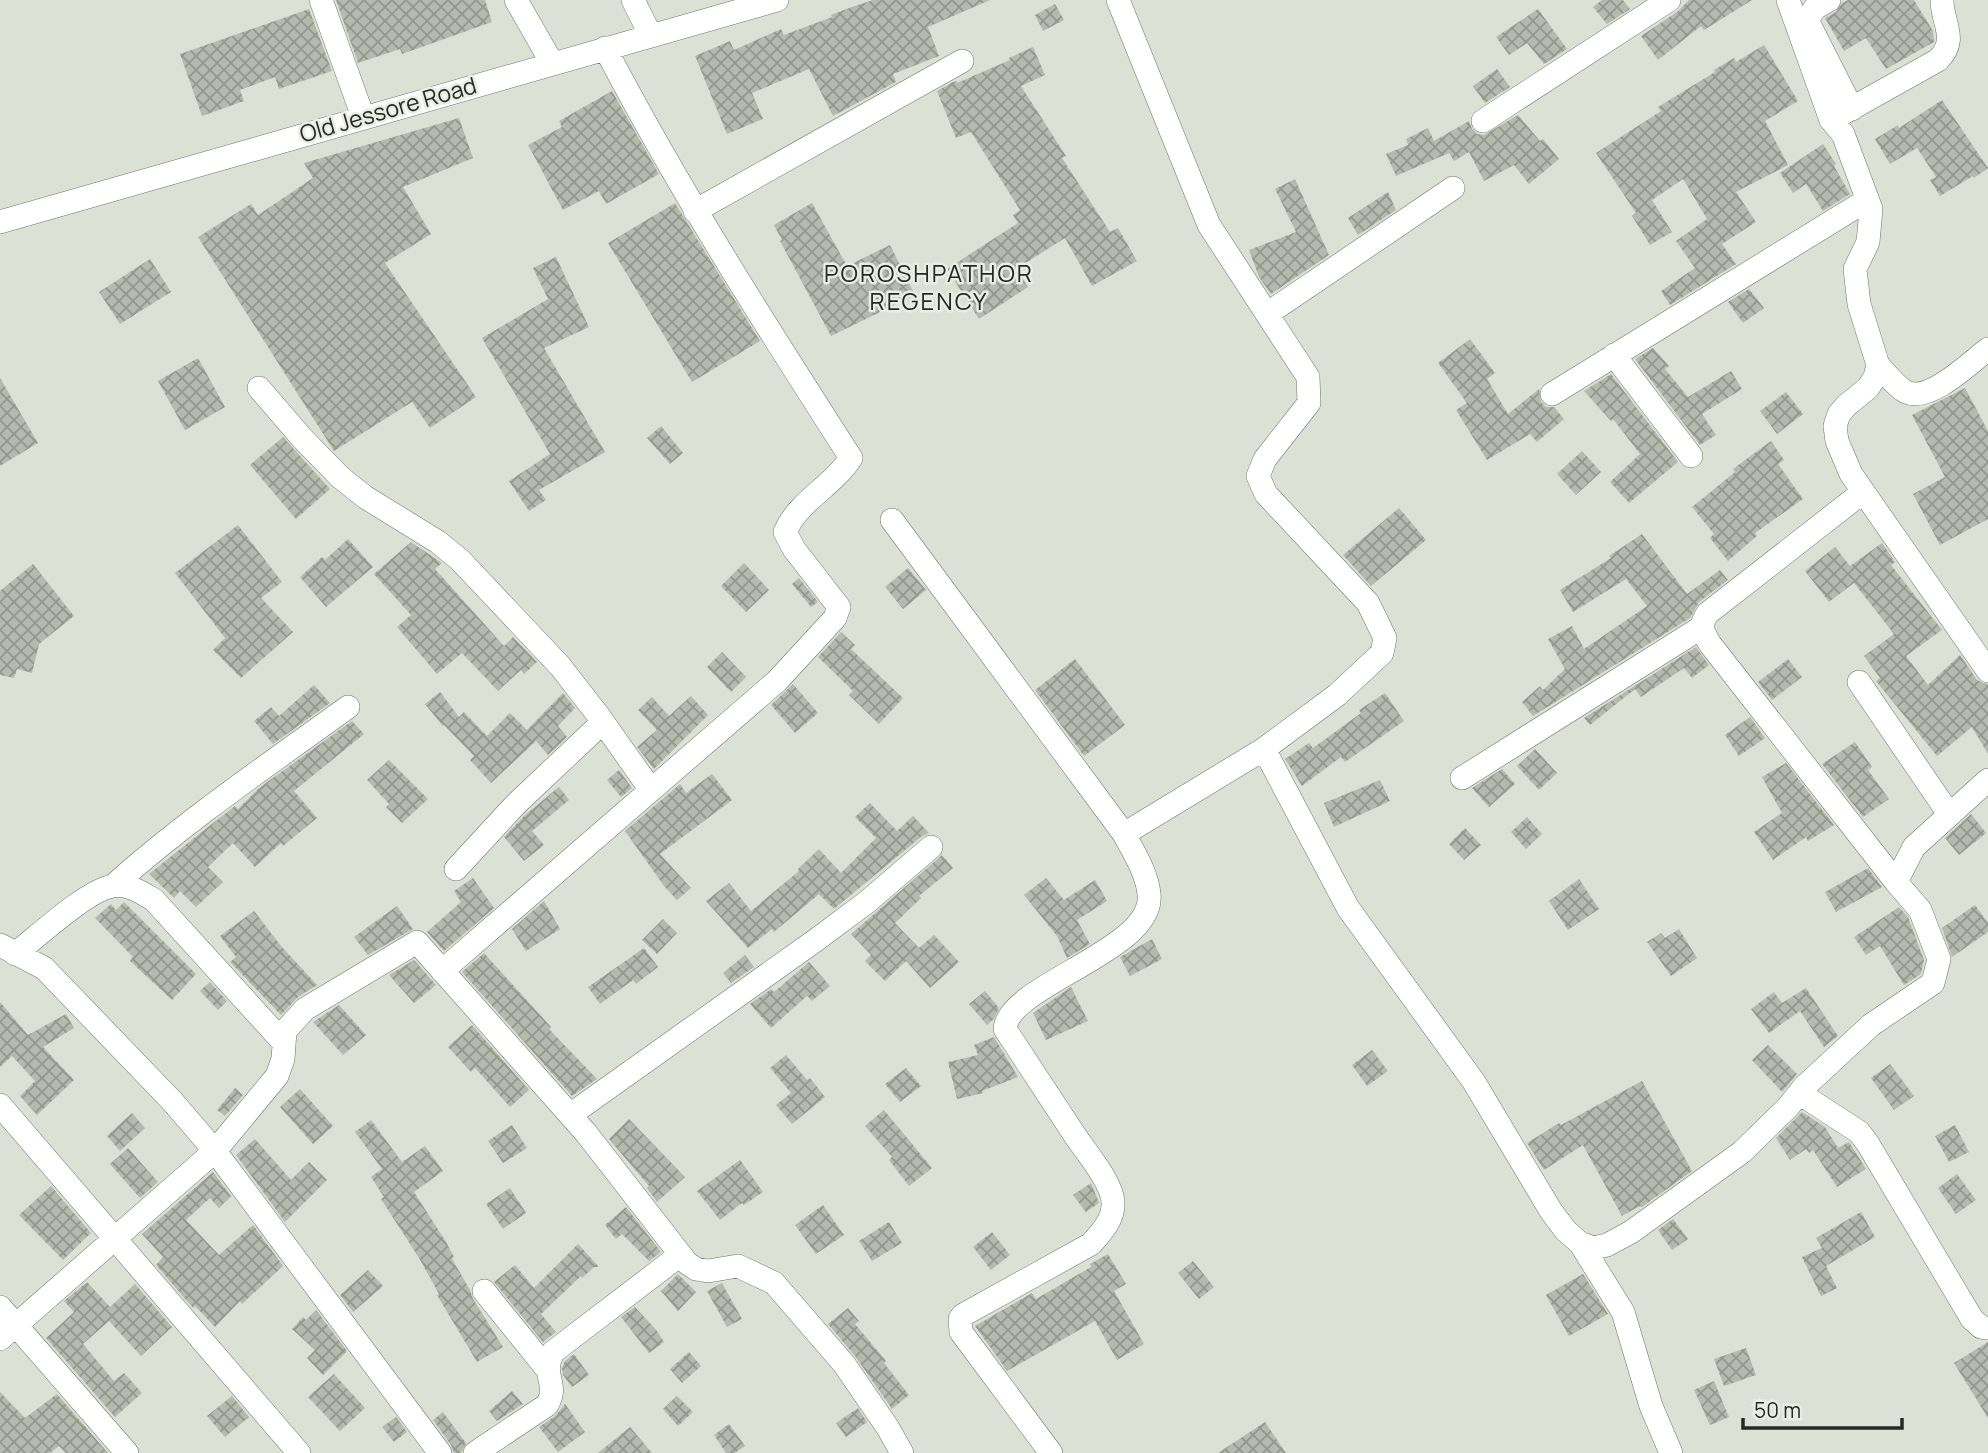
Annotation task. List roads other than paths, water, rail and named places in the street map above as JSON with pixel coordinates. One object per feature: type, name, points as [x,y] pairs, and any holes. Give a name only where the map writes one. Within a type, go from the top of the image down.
[{"type":"street","points":[[321,0],[363,117]]},
{"type":"street","points":[[516,0],[552,63]]},
{"type":"street","points":[[633,0],[651,36]]},
{"type":"street","name":"Old Jessore Road","points":[[0,222],[651,36],[719,7],[777,0]]},
{"type":"street","points":[[1118,0],[1209,225],[1308,377],[1309,403],[1265,458],[1258,477],[1266,494],[1368,603],[1385,638],[1382,653],[1337,695],[1264,749],[1124,834]]},
{"type":"street","points":[[1483,121],[1668,0]]},
{"type":"street","points":[[1788,0],[1831,120],[1843,134],[1871,209],[1868,242],[1855,269],[1859,304],[1878,365],[1905,392],[1918,395],[1934,390],[1988,349]]},
{"type":"street","points":[[1829,0],[1815,8],[1807,20],[1852,109]]},
{"type":"street","points":[[1831,120],[1938,60],[1947,51],[1949,39],[1942,0]]},
{"type":"street","points":[[442,971],[777,681],[835,618],[839,607],[794,549],[785,532],[791,519],[844,469],[851,458],[695,211],[649,134],[605,48]]},
{"type":"street","points":[[695,211],[962,61]]},
{"type":"street","points":[[1268,314],[1453,188]]},
{"type":"street","points":[[1552,394],[1867,200]]},
{"type":"street","points":[[1614,355],[1690,456]]},
{"type":"street","points":[[1878,365],[1868,388],[1839,414],[1835,426],[1837,441],[1851,474],[1988,671]]},
{"type":"street","points":[[259,388],[340,477],[365,497],[438,542],[460,560],[560,666],[651,790]]},
{"type":"street","points":[[1264,749],[1348,908],[1474,1082],[1550,1211],[1566,1231],[1580,1242],[1593,1248],[1607,1245],[1630,1232],[1742,1152],[1871,1025],[1933,983],[1939,959],[1920,911],[1710,644],[1702,627],[1708,613],[1864,492]]},
{"type":"street","points":[[892,520],[1124,834],[1143,872],[1150,896],[1141,921],[1134,930],[1021,1003],[1009,1014],[1005,1029],[1111,1192],[1113,1203],[1111,1216],[1103,1231],[1091,1244],[963,1315],[958,1325],[1051,1453]]},
{"type":"street","points":[[1462,778],[1702,627]]},
{"type":"street","points":[[1859,682],[1949,814]]},
{"type":"street","points":[[7,950],[91,895],[114,885],[226,793],[348,708]]},
{"type":"street","points":[[456,869],[516,804],[603,722]]},
{"type":"street","points":[[1896,881],[1914,847],[1988,780]]},
{"type":"street","points":[[570,1115],[826,933],[931,847]]},
{"type":"street","points":[[114,885],[134,888],[153,900],[284,1043]]},
{"type":"street","points":[[0,1339],[215,1151],[276,1076],[283,1059],[285,1031],[305,1009],[417,942],[570,1115],[680,1255],[696,1269],[708,1271],[738,1266],[774,1283],[844,1364],[888,1427],[902,1453]]},
{"type":"street","points":[[7,950],[44,968],[173,1102],[215,1151],[440,1453]]},
{"type":"street","points":[[1799,1093],[1853,1128],[1868,1144],[1972,1319],[1981,1327],[1988,1328]]},
{"type":"street","points":[[0,1105],[299,1453]]},
{"type":"street","points":[[1580,1242],[1623,1312],[1651,1406],[1671,1453]]},
{"type":"street","points":[[547,1369],[553,1352],[680,1255]]},
{"type":"street","points":[[475,1453],[547,1405],[552,1396],[547,1369],[484,1291]]},
{"type":"street","points":[[0,1307],[127,1453]]},
{"type":"district","name":"POROSHPATHOR REGENCY","points":[[929,288]]}]
